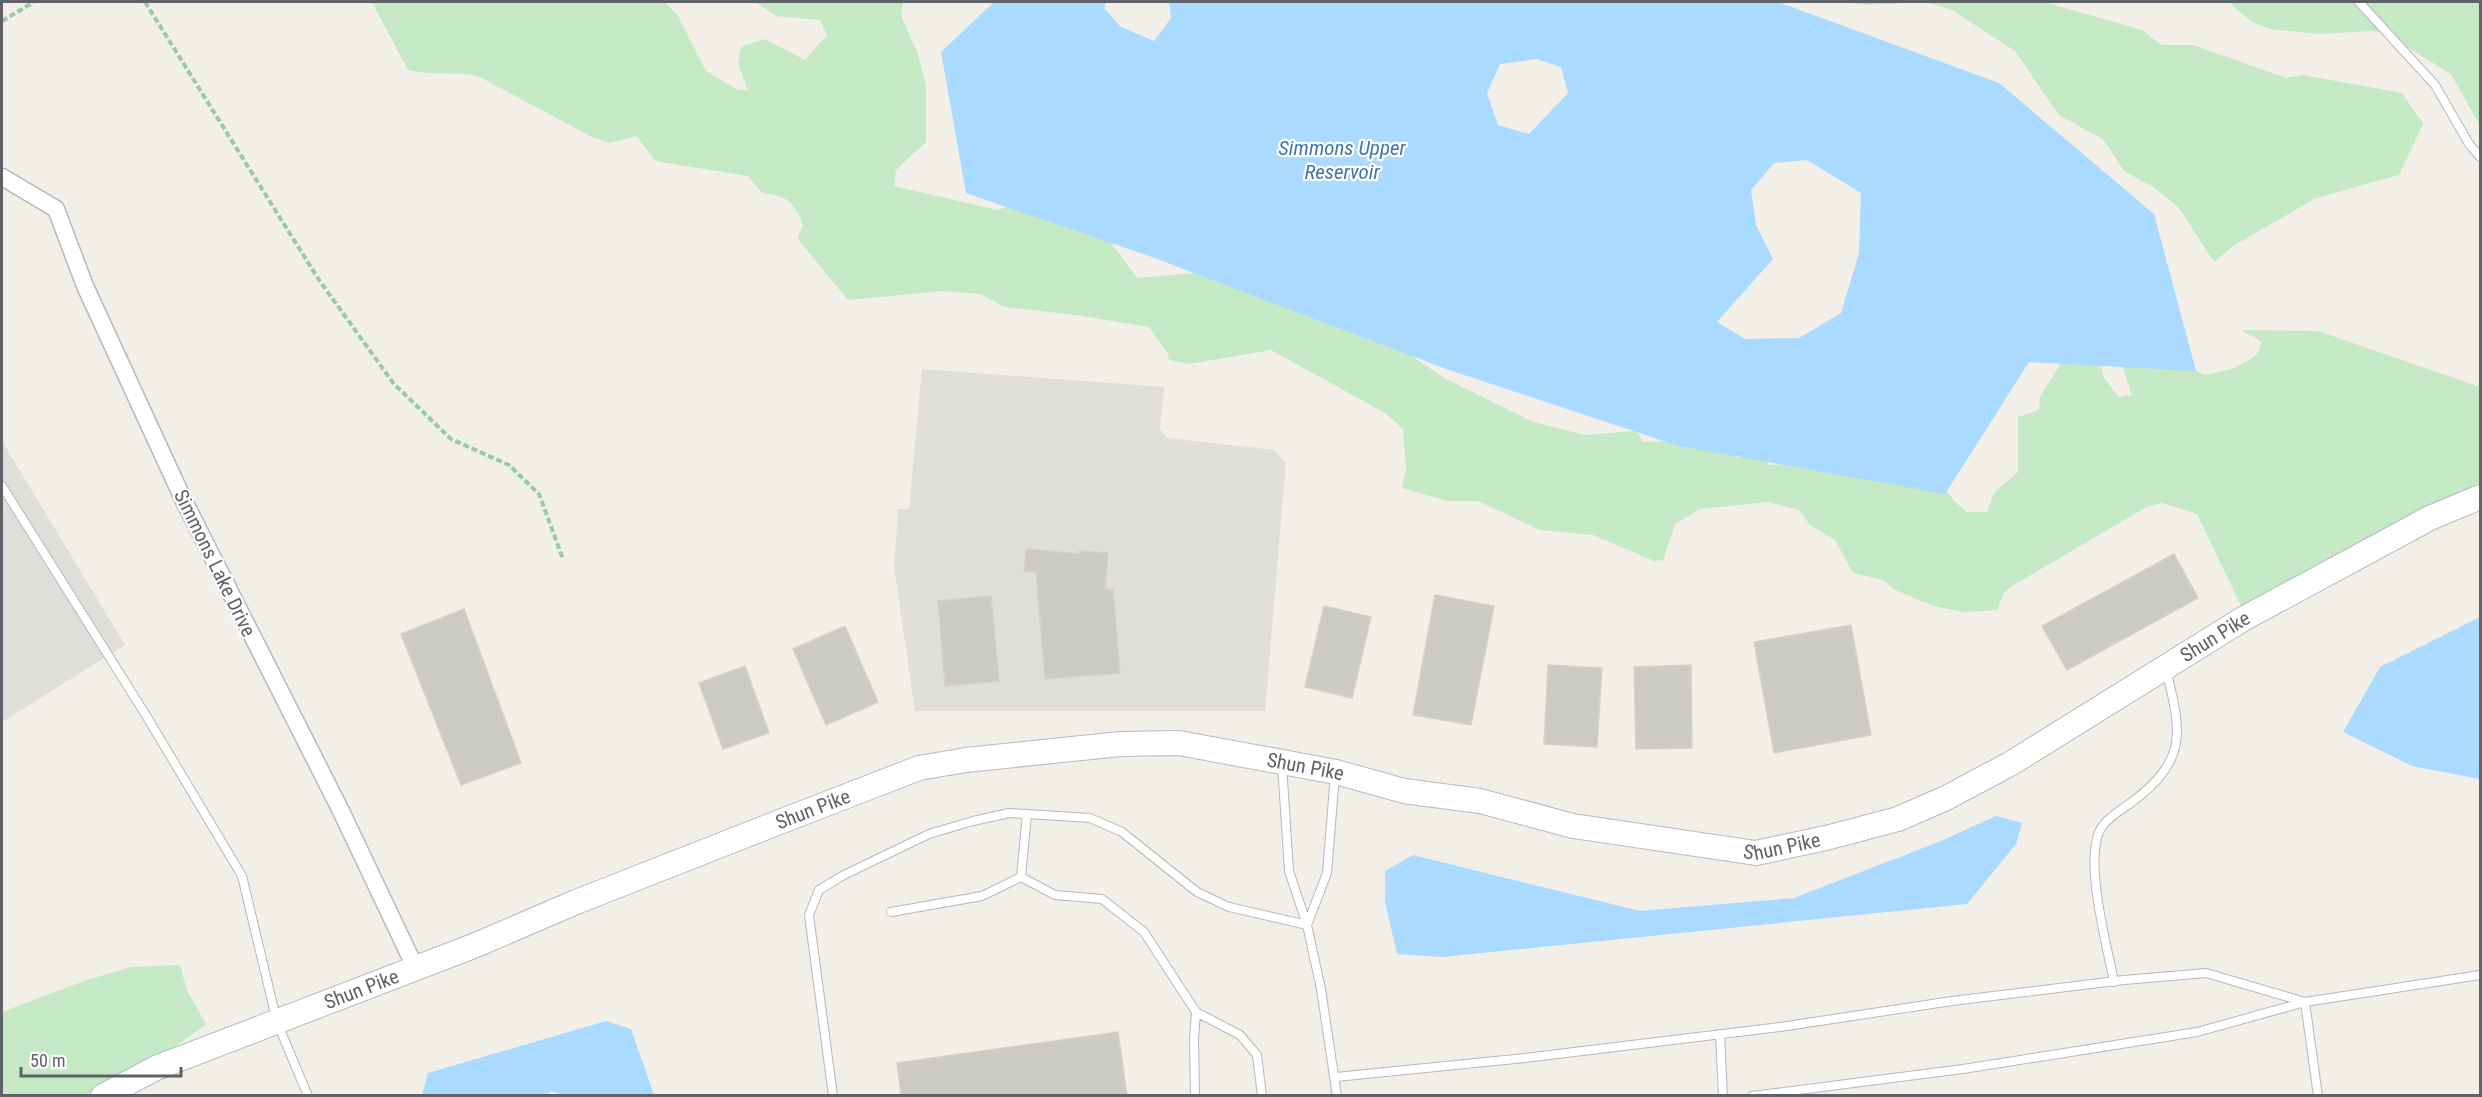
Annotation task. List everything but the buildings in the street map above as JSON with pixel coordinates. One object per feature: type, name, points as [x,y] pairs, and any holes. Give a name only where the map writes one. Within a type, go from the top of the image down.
[{"type":"main road","name":"Shun Pike","points":[[103,1095],[156,1068],[919,768],[1120,744],[1179,743],[1282,764],[1335,772],[1404,791],[1480,801],[1573,826],[1756,853],[1898,819],[2010,764],[2243,619],[2430,518],[2481,497]]},
{"type":"street","name":"Simmons Lake Drive","points":[[2,177],[56,209],[85,286],[184,501],[340,809],[415,967]]},
{"type":"lane","points":[[2359,2],[2435,85],[2469,144],[2481,158]]},
{"type":"lane","points":[[2,490],[147,717],[242,876],[277,1022],[308,1095]]},
{"type":"lane","points":[[2114,982],[2101,918],[2095,856],[2099,832],[2109,820],[2142,795],[2167,770],[2177,743],[2176,711],[2165,666]]},
{"type":"lane","points":[[1282,764],[1289,871],[1306,925],[1321,989],[1337,1095]]},
{"type":"lane","points":[[1306,925],[1327,873],[1335,772]]},
{"type":"lane","points":[[833,1095],[809,915],[819,890],[844,875],[929,834],[1009,813],[1090,818],[1122,832],[1197,892],[1229,907],[1306,925]]},
{"type":"lane","points":[[1021,877],[1027,814]]},
{"type":"lane","points":[[891,912],[982,896],[1021,877]]},
{"type":"lane","points":[[1021,877],[1055,894],[1102,899],[1144,932],[1196,1012],[1240,1035],[1257,1055],[1262,1095]]},
{"type":"lane","points":[[1336,1077],[1525,1058],[1719,1034],[1952,1001],[2206,973],[2305,1002]]},
{"type":"lane","points":[[1752,1095],[1963,1069],[2197,1032],[2305,1002],[2481,975]]},
{"type":"lane","points":[[2305,1002],[2318,1095]]},
{"type":"lane","points":[[1195,1095],[1196,1012]]},
{"type":"lane","points":[[1719,1034],[1724,1095]]},
{"type":"path","points":[[2,21],[34,2]]},
{"type":"path","points":[[145,2],[319,280],[394,384],[451,439],[509,465],[539,494],[563,559]]},
{"type":"shaded area","points":[[922,369],[1164,387],[1160,429],[1167,438],[1274,450],[1286,463],[1265,711],[915,711],[894,566],[898,509],[909,509]]},
{"type":"shaded area","points":[[2,441],[125,645],[2,722]]},
{"type":"green space","points":[[372,2],[665,2],[678,16],[706,71],[738,90],[748,90],[738,64],[741,47],[764,39],[805,60],[827,35],[820,20],[776,16],[755,2],[903,2],[901,16],[918,54],[926,85],[926,142],[896,170],[894,186],[997,210],[1039,198],[1083,205],[1137,278],[1195,273],[1383,336],[1444,378],[1531,421],[1584,435],[1636,431],[1643,442],[1721,440],[1736,458],[1756,455],[1771,465],[1925,458],[1954,501],[1967,512],[1987,512],[1994,493],[2018,472],[2018,417],[2039,410],[2040,397],[2061,363],[2080,297],[2104,378],[2119,397],[2132,395],[2119,355],[2140,351],[2146,368],[2173,360],[2205,375],[2235,368],[2257,355],[2262,342],[2241,330],[2318,331],[2480,387],[2480,499],[2245,614],[2197,514],[2162,503],[2148,506],[2012,586],[2004,593],[1997,610],[1963,612],[1934,606],[1895,590],[1883,580],[1853,573],[1835,540],[1810,525],[1799,510],[1769,502],[1700,509],[1675,524],[1663,560],[1654,561],[1593,535],[1540,530],[1478,501],[1447,501],[1402,488],[1406,468],[1403,429],[1385,413],[1271,350],[1189,364],[1169,360],[1168,354],[1149,327],[1076,315],[1005,307],[980,294],[942,291],[848,300],[797,238],[803,225],[789,201],[762,193],[748,176],[655,161],[637,136],[610,143],[590,136],[478,76],[408,70]]},
{"type":"green space","points":[[1839,2],[1925,2],[1867,5]]},
{"type":"green space","points":[[1925,2],[2044,2],[2142,30],[2161,45],[2193,45],[2286,78],[2303,75],[2402,93],[2423,124],[2399,175],[2316,198],[2233,246],[2214,262],[2179,208],[2155,188],[2124,171],[2104,140],[2059,115],[2015,51],[1952,10]]},
{"type":"green space","points":[[2233,2],[2480,2],[2480,126],[2451,74],[2384,33],[2372,31],[2318,34],[2270,29],[2252,22],[2232,5]]},
{"type":"green space","points":[[180,965],[187,991],[206,1024],[200,1029],[105,1095],[2,1096],[2,1012],[87,980],[131,967]]},
{"type":"water","name":"Simmons Upper Reservoir","points":[[994,2],[1106,2],[1104,8],[1121,27],[1154,41],[1171,18],[1169,2],[1778,2],[1999,83],[2154,214],[2196,371],[2029,362],[1945,494],[1679,446],[1449,370],[1152,257],[966,193],[941,52]],"holes":[[[1536,59],[1561,67],[1568,93],[1529,134],[1498,125],[1487,93],[1500,64]],[[1807,160],[1861,193],[1859,253],[1841,313],[1799,338],[1745,339],[1717,322],[1773,259],[1756,225],[1751,190],[1774,163]]]},
{"type":"water","points":[[2480,617],[2480,779],[2412,766],[2343,732],[2380,667]]},
{"type":"water","points":[[1996,816],[2022,823],[2016,844],[1967,904],[1442,957],[1397,954],[1385,902],[1385,871],[1413,855],[1640,911],[1794,898],[1941,841]]},
{"type":"water","points":[[606,1021],[631,1029],[654,1095],[566,1096],[551,1091],[545,1096],[422,1095],[428,1073]]}]
